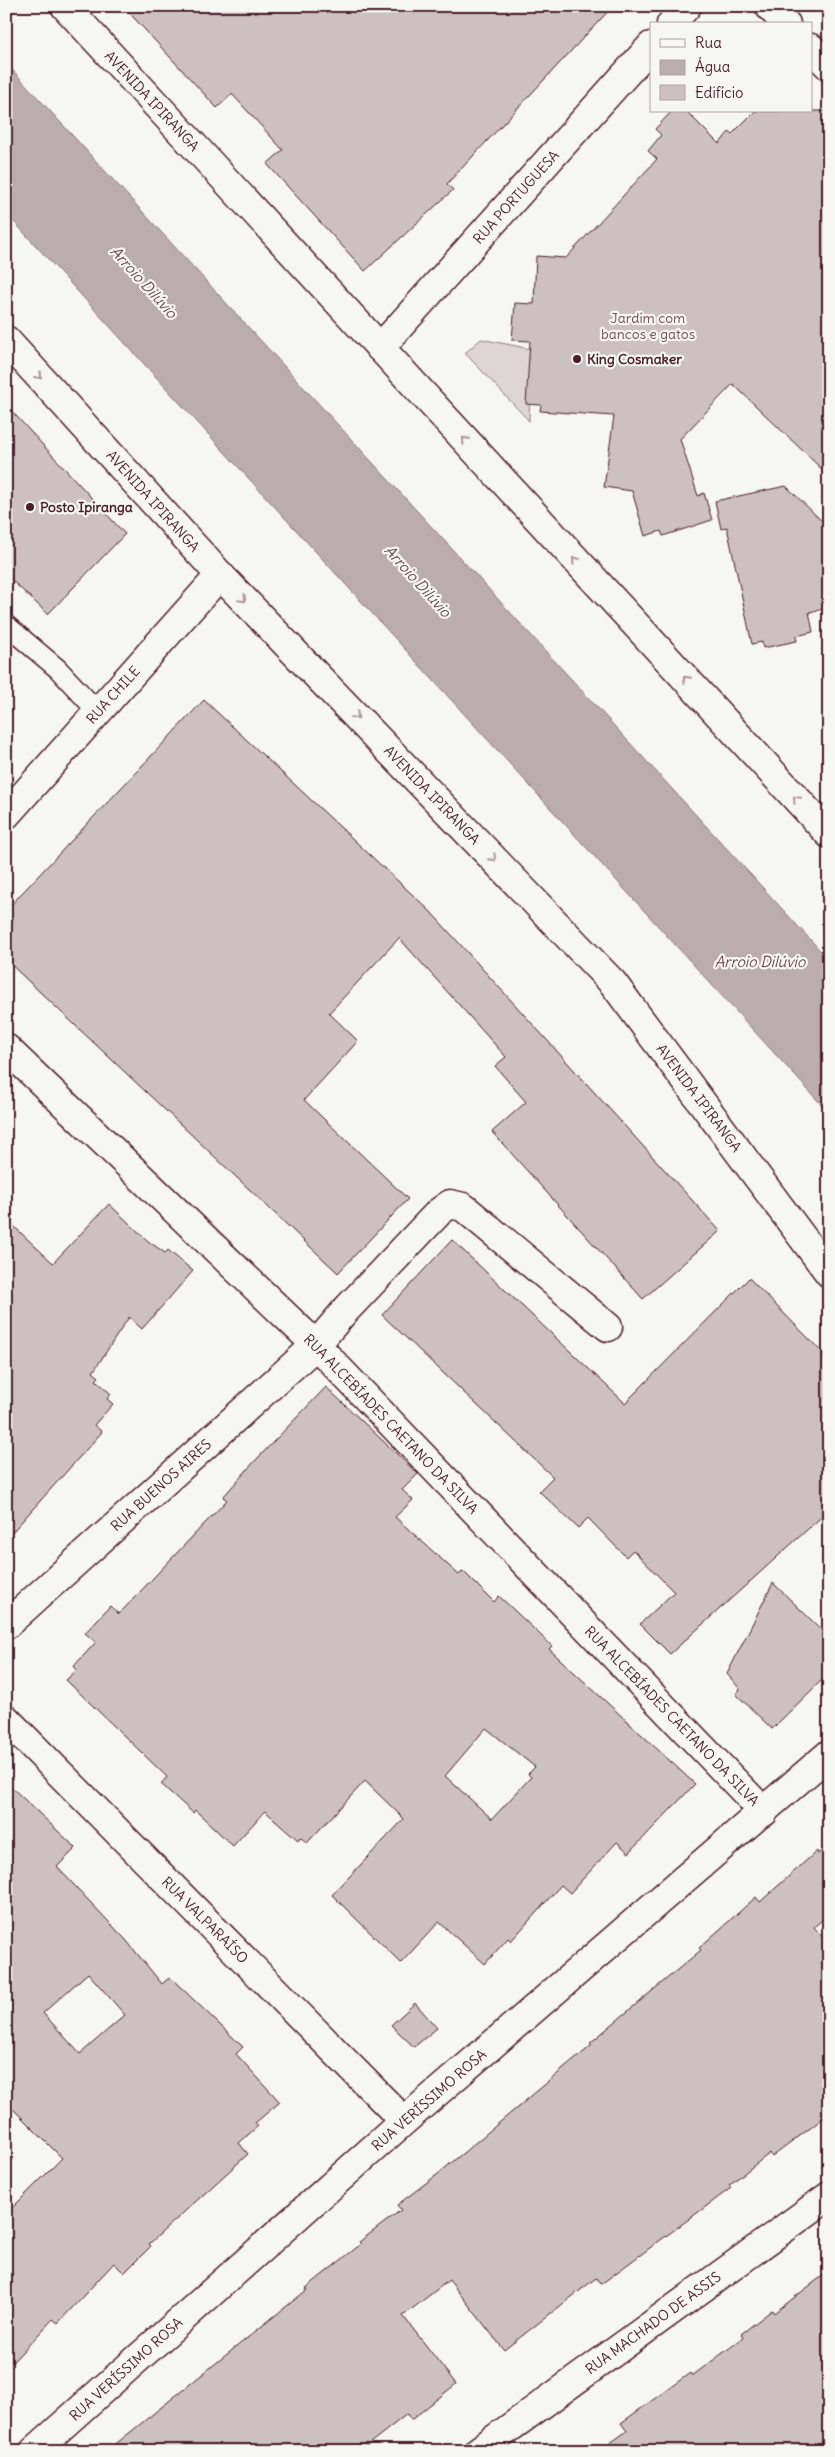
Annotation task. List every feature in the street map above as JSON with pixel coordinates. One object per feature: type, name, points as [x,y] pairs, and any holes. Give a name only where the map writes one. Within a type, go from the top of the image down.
[{"type":"street","name":"AVENIDA IPIRANGA","points":[[65,6],[829,834]]},
{"type":"street","points":[[673,22],[687,6]]},
{"type":"street","points":[[769,6],[784,22]]},
{"type":"street","name":"RUA PORTUGUESA","points":[[380,348],[650,47]]},
{"type":"street","points":[[812,49],[829,66]]},
{"type":"street","name":"AVENIDA IPIRANGA","points":[[6,340],[220,575],[613,983],[829,1273]]},
{"type":"street","name":"RUA CHILE","points":[[6,815],[220,575]]},
{"type":"street","name":"RUA ALCEBÍADES CAETANO DA SILVA","points":[[6,1048],[316,1345],[764,1812]]},
{"type":"street","name":"RUA BUENOS AIRES","points":[[6,1625],[316,1345],[350,1306],[439,1212],[450,1204],[463,1207],[608,1327]]},
{"type":"street","name":"RUA VALPARAÍSO","points":[[6,1719],[404,2121]]},
{"type":"street","name":"RUA VERÍSSIMO ROSA","points":[[34,2451],[404,2121],[829,1754]]},
{"type":"street","name":"RUA MACHADO DE ASSIS","points":[[478,2451],[829,2196]]},
{"type":"lane","points":[[6,625],[58,669],[98,712]]},
{"type":"shaded area","points":[[481,339],[531,349],[529,421],[465,353]]},
{"type":"water","name":"Arroio Dilúvio","points":[[6,63],[829,960],[829,1113],[6,213]]},
{"type":"building","points":[[123,6],[613,6],[447,184],[453,190],[365,271],[267,164],[283,150],[232,94],[217,108]]},
{"type":"building","points":[[829,111],[829,476],[733,384],[680,439],[698,496],[704,493],[712,520],[663,536],[661,531],[645,536],[632,491],[604,487],[614,416],[540,411],[541,405],[526,404],[530,341],[512,340],[515,303],[534,304],[536,256],[566,258],[657,159],[648,151],[661,135],[655,129],[671,112],[687,112],[719,144],[729,132],[732,134],[754,112]]},
{"type":"building","points":[[6,405],[125,534],[48,614],[6,575]]},
{"type":"building","points":[[786,486],[829,528],[829,608],[809,612],[813,632],[796,636],[797,641],[763,648],[762,642],[752,644],[727,527],[721,529],[715,501]]},
{"type":"building","points":[[204,700],[430,911],[720,1231],[643,1299],[492,1132],[526,1102],[495,1066],[506,1057],[399,938],[329,1013],[358,1041],[304,1100],[408,1199],[338,1273],[6,960],[6,910]]},
{"type":"building","points":[[109,1204],[148,1241],[165,1253],[168,1250],[193,1271],[142,1329],[129,1317],[93,1372],[99,1377],[96,1380],[111,1394],[107,1399],[113,1404],[94,1425],[102,1432],[6,1539],[6,1219],[53,1263]]},
{"type":"building","points":[[452,1240],[625,1403],[749,1278],[825,1355],[822,1357],[829,1363],[829,1510],[670,1654],[640,1624],[674,1592],[633,1550],[626,1557],[588,1518],[578,1528],[539,1491],[553,1477],[382,1315]]},
{"type":"building","points":[[326,1387],[418,1474],[402,1490],[413,1500],[395,1517],[459,1575],[463,1571],[494,1602],[499,1596],[552,1646],[549,1649],[695,1784],[629,1853],[617,1842],[570,1893],[561,1885],[511,1941],[508,1938],[485,1964],[439,1922],[401,1963],[332,1895],[404,1819],[365,1781],[307,1843],[300,1837],[298,1840],[265,1811],[233,1846],[195,1810],[193,1813],[161,1784],[167,1777],[66,1680],[77,1670],[74,1666],[96,1642],[85,1633],[110,1606],[119,1614],[227,1500],[223,1497]],"holes":[[[486,1728],[535,1767],[528,1774],[531,1777],[492,1819],[445,1776]]]},
{"type":"building","points":[[773,1583],[829,1637],[829,1673],[772,1729],[736,1694],[740,1689],[727,1674]]},
{"type":"building","points":[[6,1782],[76,1848],[57,1867],[126,1940],[162,1984],[170,1977],[243,2047],[236,2054],[280,2102],[255,2123],[258,2126],[239,2143],[248,2154],[149,2244],[151,2246],[124,2273],[114,2263],[58,2323],[53,2319],[6,2369],[6,2214],[62,2158],[6,2102]],"holes":[[[88,1973],[125,2015],[80,2054],[43,2013]]]},
{"type":"building","points":[[829,1844],[829,1914],[814,1927],[829,1945],[829,2114],[772,2157],[770,2153],[729,2185],[731,2188],[601,2284],[596,2278],[504,2350],[449,2280],[403,2316],[456,2384],[411,2420],[407,2414],[360,2451],[107,2451],[308,2289],[306,2288],[361,2244],[359,2242],[401,2210],[397,2205],[438,2174],[592,2045],[590,2043],[701,1950],[699,1948],[756,1897],[760,1902],[817,1851],[818,1854]]},
{"type":"building","points":[[415,2003],[437,2028],[414,2047],[391,2025]]},
{"type":"building","points":[[829,2271],[829,2451],[599,2451],[627,2431],[621,2423],[690,2373],[692,2376],[743,2338],[741,2334],[772,2310],[774,2313]]},
{"type":"place","name":"King Cosmaker","points":[[577,359]]},
{"type":"place","name":"Posto Ipiranga","points":[[30,507]]},
{"type":"park label","name":"Jardim com bancos e gatos","points":[[648,326]]}]
